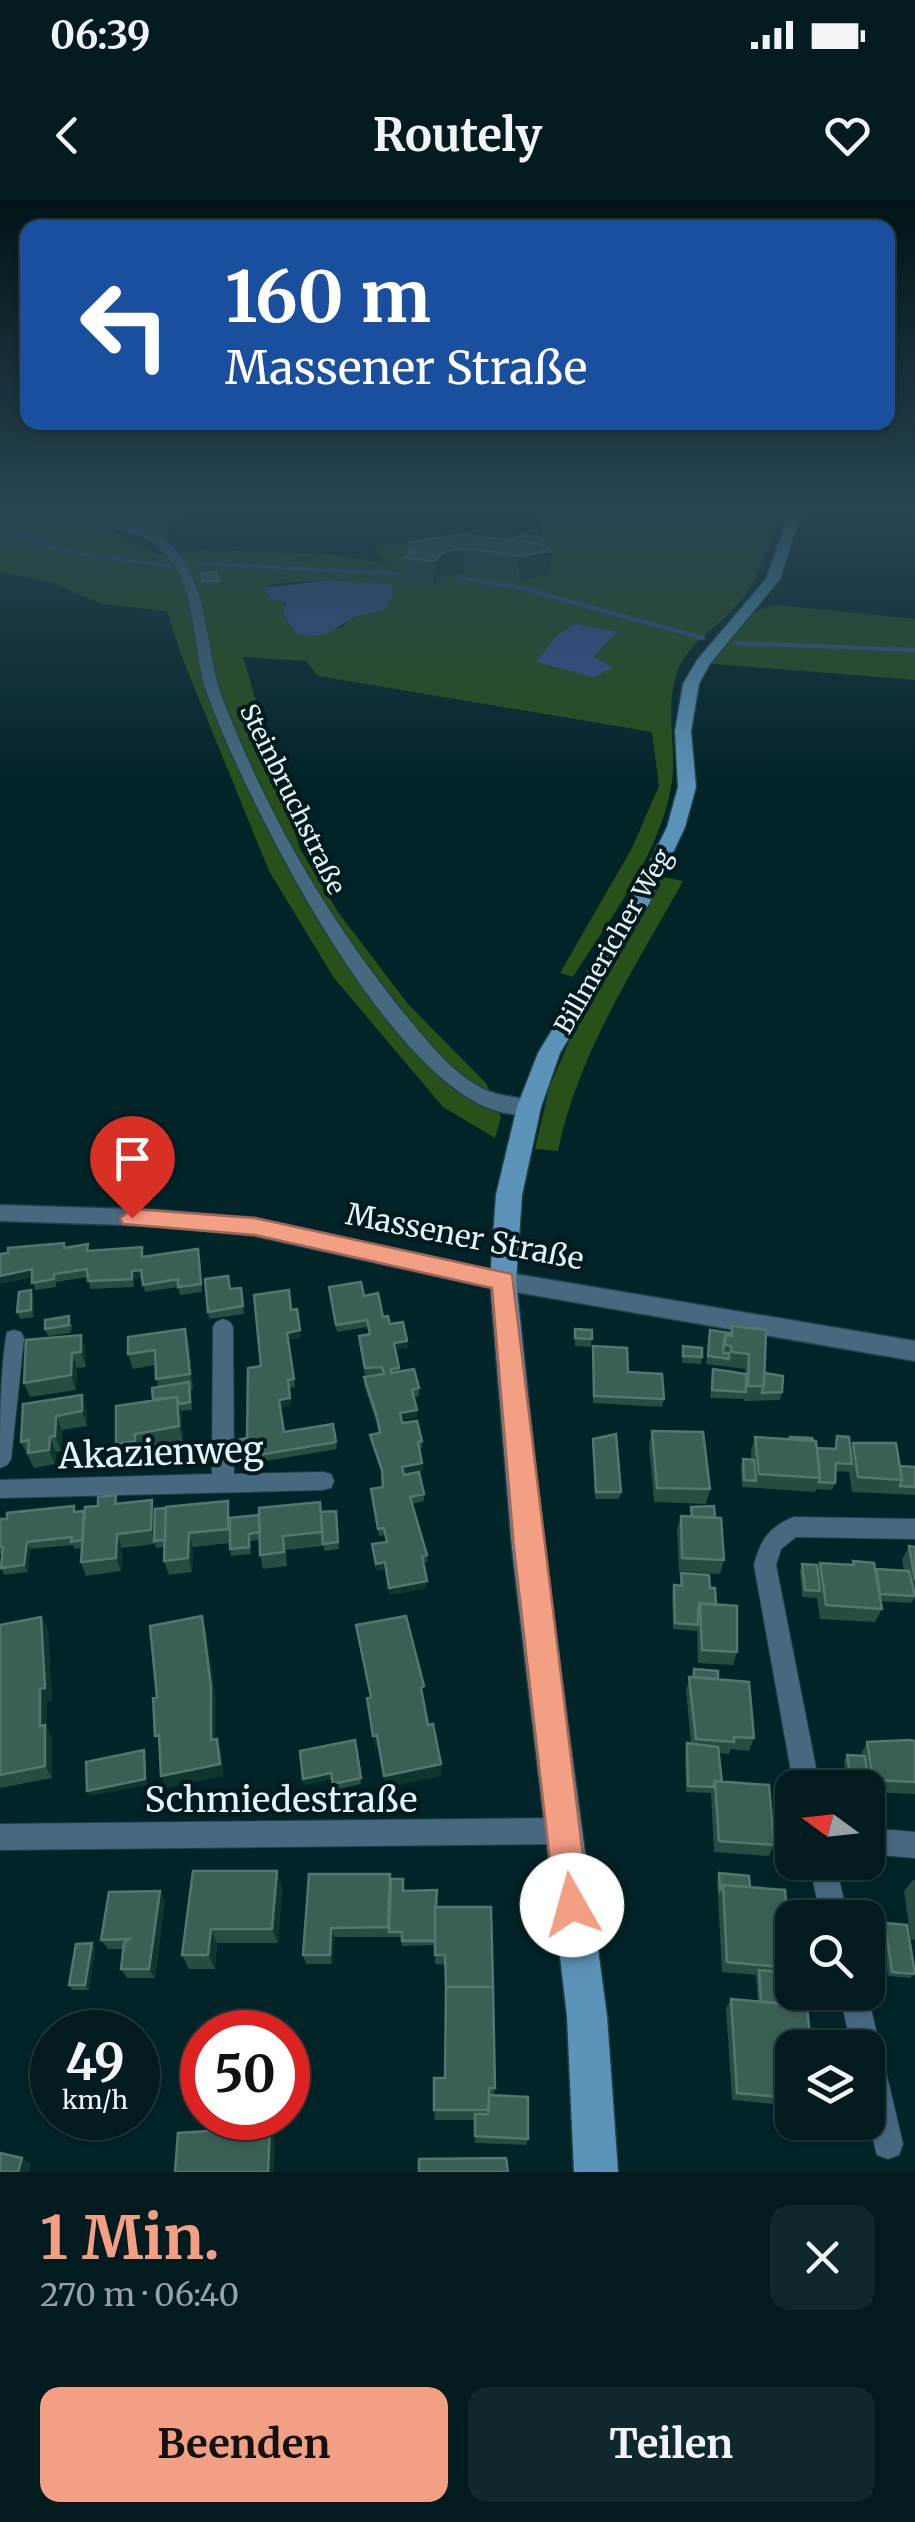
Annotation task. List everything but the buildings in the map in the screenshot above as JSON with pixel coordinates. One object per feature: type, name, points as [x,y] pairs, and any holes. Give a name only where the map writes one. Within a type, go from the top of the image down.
[{"type":"main road","name":"Billmericher Weg","points":[[596,2172],[587,2016],[528,1548],[504,1281],[509,1196],[529,1107],[566,1021],[639,904],[676,827],[686,787],[683,731],[691,684],[702,662],[756,602]]},
{"type":"street","name":"Steinbruchstraße","points":[[192,602],[216,697],[308,894],[387,1005],[453,1078],[485,1098],[529,1107]]},
{"type":"street","name":"Massener Straße","points":[[0,1213],[242,1225],[504,1281],[915,1352]]},
{"type":"street","points":[[222,1327],[224,1485]]},
{"type":"street","points":[[0,1458],[14,1338]]},
{"type":"street","name":"Akazienweg","points":[[0,1488],[323,1480]]},
{"type":"street","points":[[803,1770],[766,1566],[768,1547],[782,1532],[794,1527],[915,1528]]},
{"type":"street","name":"Schmiedestraße","points":[[0,1837],[562,1831]]},
{"type":"street","points":[[885,1842],[915,1845]]},
{"type":"street","points":[[885,2131],[888,2144]]},
{"type":"green space","points":[[97,602],[285,602],[283,614],[297,634],[342,627],[368,602],[739,602],[689,652],[677,673],[672,702],[673,774],[665,813],[631,886],[573,977],[560,973],[632,848],[659,786],[652,732],[318,676],[306,661],[243,657],[300,849],[338,912],[408,1004],[486,1083],[501,1117],[495,1138],[443,1107],[334,978],[269,871],[167,611]]},
{"type":"green space","points":[[776,605],[915,619],[915,680],[702,663],[747,614]]},
{"type":"green space","points":[[663,877],[683,881],[594,1045],[567,1115],[558,1151],[535,1149],[549,1088],[584,1007]]},
{"type":"water","points":[[286,602],[388,602],[384,610],[314,635],[297,634],[283,614]]},
{"type":"water","points":[[574,624],[617,632],[593,657],[613,667],[594,677],[536,662],[558,635]]},
{"type":"waterway","points":[[572,602],[703,638]]},
{"type":"waterway","points":[[735,643],[915,650]]},
{"type":"route","points":[[132,1218],[255,1227],[504,1281],[528,1548],[572,1905]]}]
